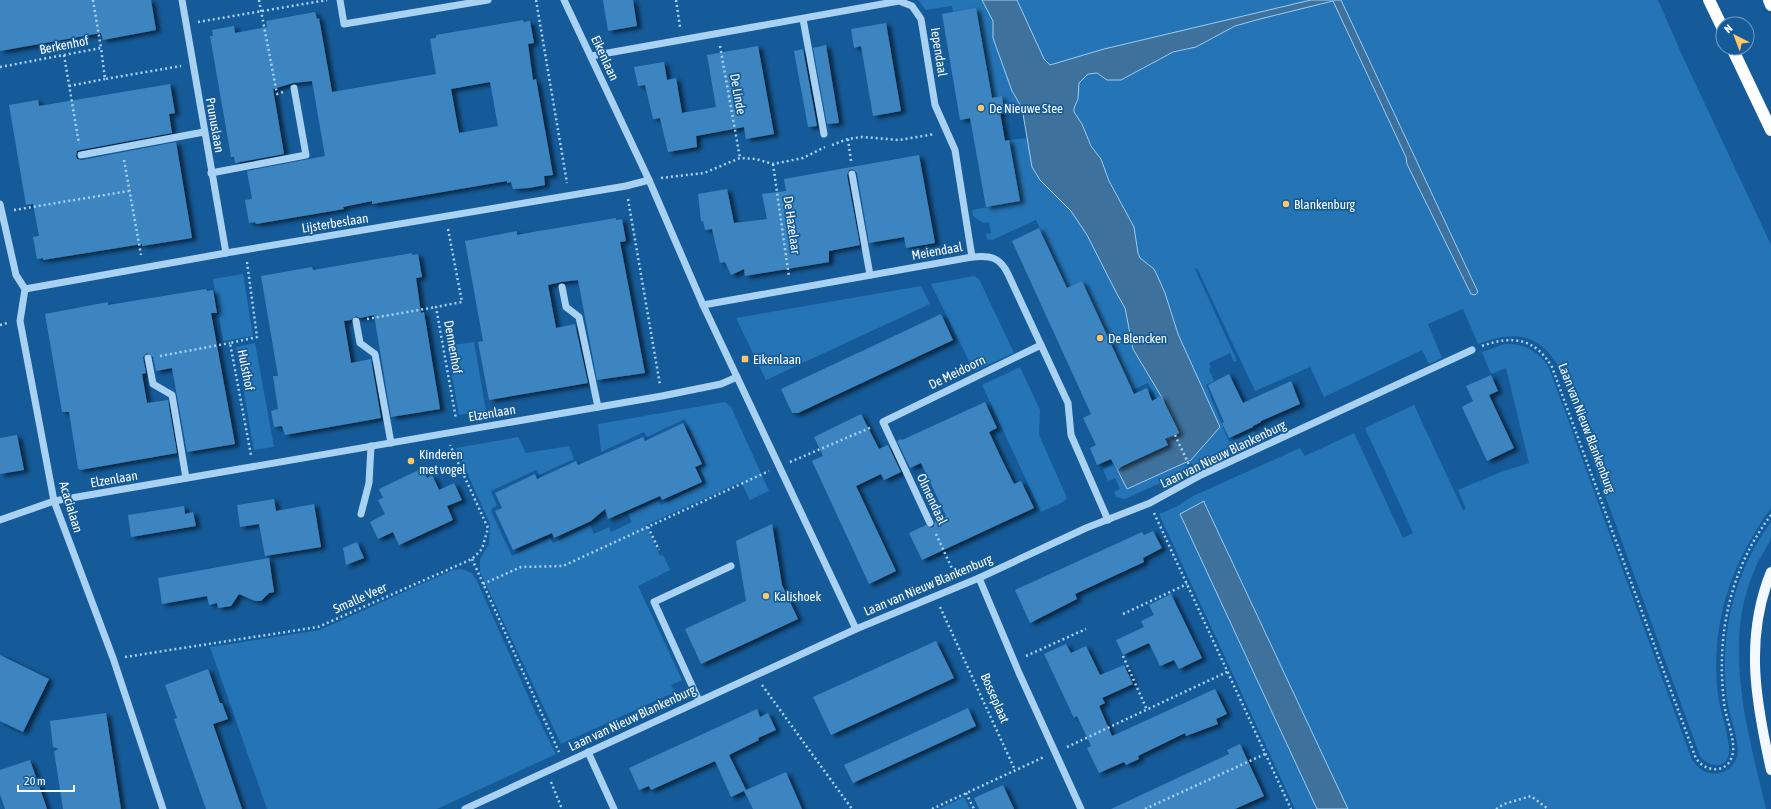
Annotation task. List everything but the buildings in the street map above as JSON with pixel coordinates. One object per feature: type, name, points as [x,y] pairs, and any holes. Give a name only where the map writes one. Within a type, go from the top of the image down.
[{"type":"highway","points":[[1709,0],[1717,16]]},
{"type":"highway","points":[[1769,0],[1771,5]]},
{"type":"highway","points":[[1736,56],[1771,130]]},
{"type":"main road","points":[[1771,572],[1759,611],[1754,654],[1755,685],[1771,770]]},
{"type":"street","name":"Prunuslaan","points":[[182,0],[192,65],[226,253]]},
{"type":"street","points":[[340,0],[344,24],[488,0]]},
{"type":"street","name":"Eikenlaan","points":[[564,0],[649,180],[703,305],[856,628]]},
{"type":"street","points":[[852,0],[854,9]]},
{"type":"street","name":"Iependaal","points":[[591,56],[899,1],[912,6],[921,19],[935,105],[954,150],[972,257]]},
{"type":"street","points":[[803,19],[824,134]]},
{"type":"street","points":[[211,173],[306,155],[294,88]]},
{"type":"street","points":[[81,155],[204,132]]},
{"type":"street","points":[[852,174],[870,275]]},
{"type":"street","name":"Lijsterbeslaan","points":[[26,289],[144,269],[226,253],[569,196],[626,186],[649,180]]},
{"type":"street","points":[[0,204],[16,275],[26,289]]},
{"type":"street","name":"Meiendaal","points":[[703,305],[972,257],[986,255],[997,260],[1006,269],[1068,403],[1071,435],[1108,520]]},
{"type":"street","points":[[562,287],[566,307],[579,317],[598,407]]},
{"type":"street","name":"Acacialaan","points":[[26,289],[20,321],[54,501],[113,658],[163,809]]},
{"type":"street","points":[[356,321],[360,344],[376,354],[391,443]]},
{"type":"street","name":"De Meidoorn","points":[[883,422],[1041,345]]},
{"type":"street","name":"Laan van Nieuw Blankenburg","points":[[465,809],[856,628],[979,578],[1086,528],[1150,503],[1195,478],[1472,350]]},
{"type":"street","points":[[148,358],[153,384],[172,395],[186,478]]},
{"type":"street","name":"Elzenlaan","points":[[0,520],[54,501],[662,396],[721,384],[737,377]]},
{"type":"street","name":"Olmendaal","points":[[883,422],[930,523]]},
{"type":"street","points":[[361,514],[370,483],[371,446]]},
{"type":"street","points":[[699,701],[654,602],[731,566]]},
{"type":"street","points":[[979,578],[1014,661],[1081,809]]},
{"type":"street","points":[[588,752],[614,809]]},
{"type":"path","points":[[93,0],[101,48]]},
{"type":"path","points":[[260,0],[276,94],[294,88]]},
{"type":"path","points":[[186,24],[327,0]]},
{"type":"path","points":[[536,0],[569,196]]},
{"type":"path","points":[[676,0],[682,39]]},
{"type":"path","name":"De Linde","points":[[717,34],[740,158]]},
{"type":"path","name":"Berkenhof","points":[[0,67],[101,48],[105,80]]},
{"type":"path","points":[[64,56],[81,155]]},
{"type":"path","points":[[69,86],[192,65]]},
{"type":"path","points":[[649,180],[704,173],[740,158],[756,159],[773,164],[803,158],[827,146],[848,139],[862,137],[899,140],[917,138],[946,131]]},
{"type":"path","points":[[848,139],[852,174]]},
{"type":"path","points":[[122,148],[144,269]]},
{"type":"path","name":"De Hazelaar","points":[[773,164],[791,289]]},
{"type":"path","points":[[626,186],[662,396]]},
{"type":"path","points":[[1,212],[129,190]]},
{"type":"path","name":"Dennenhof","points":[[446,217],[462,302],[436,308],[458,432]]},
{"type":"path","name":"Hulsthof","points":[[246,250],[257,338],[230,343],[254,467]]},
{"type":"path","points":[[356,321],[436,308]]},
{"type":"path","name":"Laan van Nieuw Blankenburg","points":[[1472,350],[1495,341],[1518,340],[1533,345],[1547,358],[1560,384],[1697,761],[1706,768],[1715,770],[1720,768],[1730,760],[1733,751],[1724,705],[1721,674],[1723,628],[1736,578],[1753,541],[1771,515]]},
{"type":"path","points":[[148,358],[230,343]]},
{"type":"path","points":[[483,584],[520,567],[563,566],[780,466],[883,422]]},
{"type":"path","name":"Smalle Veer","points":[[113,658],[318,628],[472,559],[482,549],[488,528],[444,434]]},
{"type":"path","points":[[1175,435],[1195,478]]},
{"type":"path","points":[[1150,503],[1291,809]]},
{"type":"path","name":"Olmendaal","points":[[930,523],[961,585]]},
{"type":"path","points":[[648,527],[659,550]]},
{"type":"path","points":[[472,559],[564,763]]},
{"type":"path","points":[[1123,614],[1187,584]]},
{"type":"path","name":"Bosseplaat","points":[[935,596],[1015,770]]},
{"type":"path","points":[[1014,661],[1086,629]]},
{"type":"path","points":[[1123,656],[1147,710]]},
{"type":"path","points":[[932,809],[1227,672]]},
{"type":"path","points":[[755,675],[852,809]]},
{"type":"path","points":[[1145,809],[1265,754]]},
{"type":"path","points":[[546,772],[562,809]]},
{"type":"path","points":[[966,793],[974,809]]},
{"type":"path","points":[[1496,809],[1504,804],[1531,796],[1548,809]]},
{"type":"shaded area","points":[[918,0],[982,0],[993,21],[993,38],[1012,91],[1022,108],[1004,112],[1002,96],[992,98],[976,9],[953,12],[952,6],[926,10]]},
{"type":"shaded area","points":[[982,0],[1017,0],[1044,59],[1050,65],[1104,49],[1311,0],[1341,0],[1478,292],[1475,295],[1471,294],[1407,164],[1406,157],[1333,1],[1235,26],[1196,47],[1173,52],[1121,80],[1107,80],[1097,73],[1088,74],[1079,83],[1078,99],[1074,112],[1082,124],[1091,146],[1101,159],[1109,181],[1134,227],[1140,258],[1154,269],[1157,275],[1165,293],[1178,334],[1220,427],[1191,460],[1127,489],[1117,469],[1179,433],[1161,396],[1133,349],[1125,308],[1087,235],[1071,211],[1040,180],[1032,167],[1022,108],[1012,91],[993,38],[993,21]]},
{"type":"shaded area","points":[[1017,0],[1311,0],[1104,49],[1050,65],[1044,59]]},
{"type":"shaded area","points":[[1341,0],[1658,0],[1682,55],[1771,245],[1771,508],[1744,551],[1726,597],[1720,620],[1716,670],[1718,696],[1729,748],[1728,758],[1725,762],[1717,765],[1712,764],[1703,760],[1700,756],[1558,366],[1551,355],[1542,346],[1524,337],[1513,336],[1502,337],[1478,344],[1463,309],[1428,324],[1442,358],[1429,364],[1422,350],[1324,397],[1310,367],[1255,391],[1197,268],[1195,269],[1237,361],[1234,362],[1230,353],[1209,363],[1211,368],[1209,369],[1214,381],[1206,385],[1229,442],[1254,431],[1259,443],[1221,461],[1219,456],[1194,468],[1190,461],[1220,427],[1178,334],[1165,293],[1157,275],[1154,269],[1140,258],[1134,227],[1109,181],[1104,166],[1074,112],[1078,99],[1079,83],[1084,76],[1090,73],[1119,80],[1172,53],[1198,46],[1240,24],[1333,1],[1408,164],[1471,294],[1478,292]]},
{"type":"shaded area","points":[[1027,138],[1032,167],[1040,180],[1071,211],[1087,235],[1125,308],[1133,350],[1161,396],[1157,399],[1148,383],[1132,390],[1082,281],[1067,288],[1036,220],[992,240],[987,239],[986,234],[991,233],[989,222],[983,223],[973,216],[972,210],[1020,201],[1009,140]]},
{"type":"shaded area","points":[[243,274],[253,336],[223,341],[213,279]]},
{"type":"shaded area","points":[[974,276],[979,279],[1014,353],[974,371],[931,284]]},
{"type":"shaded area","points":[[921,286],[930,304],[766,380],[736,318]]},
{"type":"shaded area","points":[[474,342],[486,411],[459,415],[447,346]]},
{"type":"shaded area","points":[[255,343],[274,447],[254,450],[236,347]]},
{"type":"shaded area","points":[[1505,344],[1519,345],[1531,350],[1541,357],[1549,368],[1692,760],[1706,772],[1716,774],[1725,771],[1732,766],[1737,757],[1737,745],[1728,706],[1725,676],[1727,629],[1738,584],[1747,562],[1771,522],[1770,540],[1752,575],[1746,593],[1739,636],[1739,661],[1744,711],[1766,809],[1348,809],[1204,502],[1180,514],[1317,809],[1295,809],[1159,514],[1176,507],[1193,496],[1300,448],[1305,456],[1354,433],[1403,538],[1413,533],[1365,428],[1414,405],[1463,510],[1466,509],[1458,490],[1501,472],[1529,463],[1506,368],[1491,374],[1482,352]]},
{"type":"shaded area","points":[[1020,367],[1040,410],[1039,435],[1067,498],[1063,502],[1041,512],[982,385]]},
{"type":"shaded area","points":[[725,402],[731,407],[769,491],[750,500],[741,482],[646,525],[660,556],[663,555],[670,570],[638,586],[682,680],[671,685],[675,692],[561,744],[480,572],[480,559],[489,544],[490,524],[456,448],[518,437],[526,453],[569,446],[574,459],[539,475],[536,470],[491,491],[497,506],[492,508],[491,511],[512,556],[550,538],[553,543],[590,525],[594,534],[609,527],[611,532],[632,522],[628,514],[658,500],[661,505],[706,483],[700,468],[706,465],[685,419],[647,437],[644,432],[601,452],[598,424]]},
{"type":"shaded area","points":[[1185,462],[1189,470],[1125,499],[1116,497],[1114,492],[1120,489],[1115,478],[1108,481],[1103,469],[1114,465],[1127,489]]},
{"type":"shaded area","points":[[1204,501],[1348,809],[1317,809],[1180,514]]},
{"type":"shaded area","points":[[462,569],[472,573],[477,581],[536,714],[556,754],[437,809],[267,809],[210,647],[320,630],[453,570]]},
{"type":"shaded area","points":[[964,797],[970,809],[939,809]]},
{"type":"place","name":"De Nieuwe Stee","points":[[981,108]]},
{"type":"place","name":"Blankenburg","points":[[1286,204]]},
{"type":"place","name":"De Blencken","points":[[1100,338]]},
{"type":"place","name":"Eikenlaan","points":[[745,359]]},
{"type":"place","name":"Kinderen met vogel","points":[[411,461]]},
{"type":"place","name":"Kalishoek","points":[[766,596]]}]
